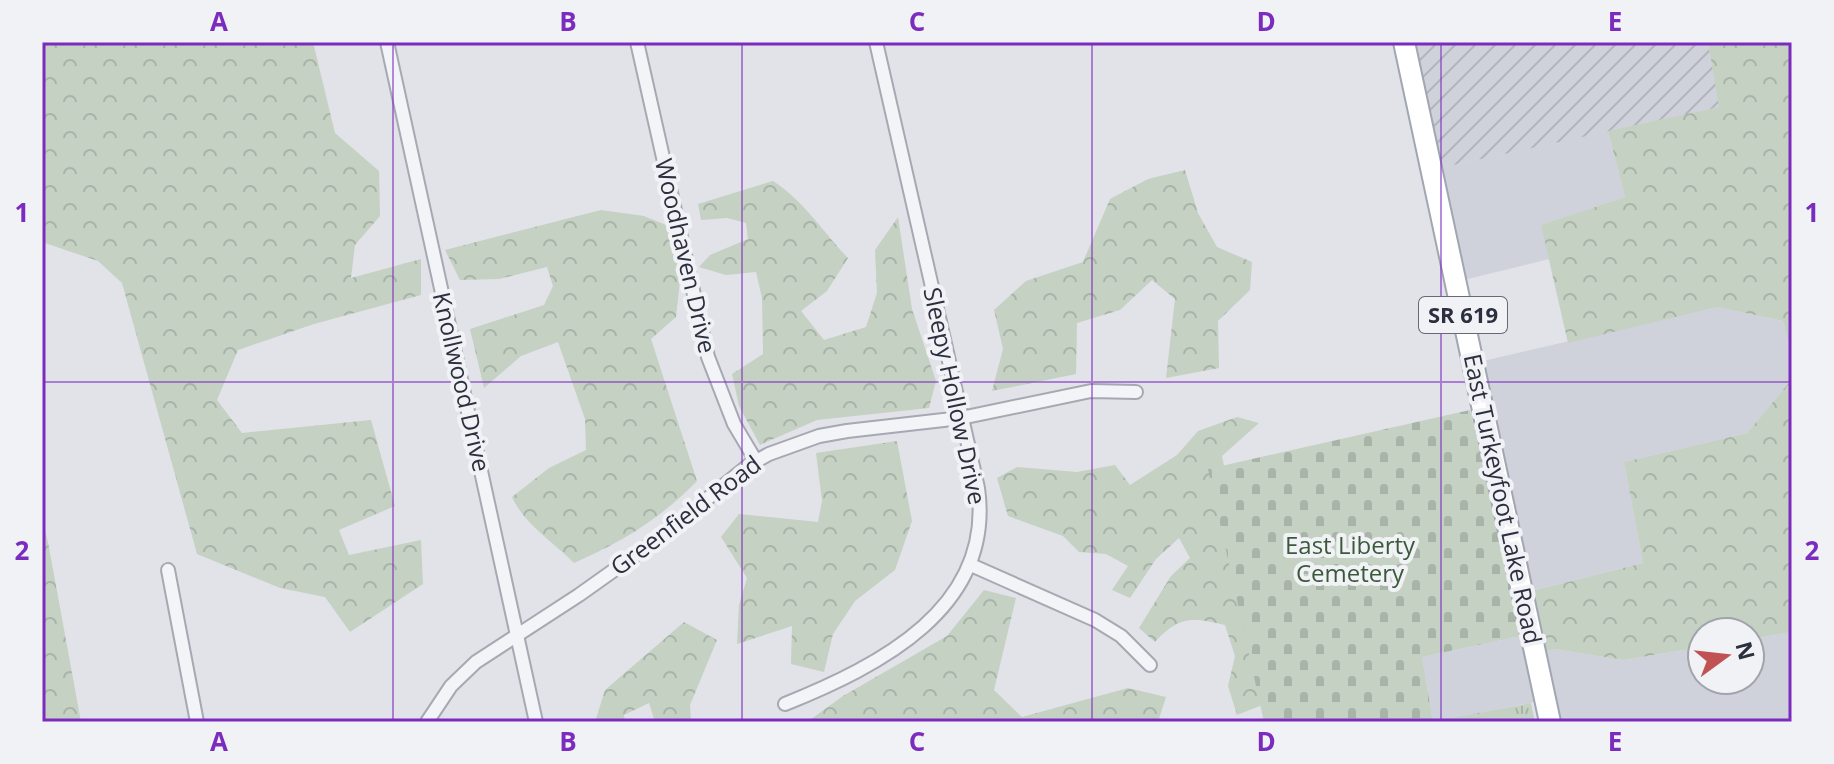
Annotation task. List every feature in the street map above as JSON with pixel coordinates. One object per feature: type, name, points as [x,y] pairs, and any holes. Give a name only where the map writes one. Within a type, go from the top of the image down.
[{"type":"main road","name":"East Turkeyfoot Lake Road","points":[[1404,42],[1550,722]]},
{"type":"street","name":"Knollwood Drive","points":[[387,42],[536,722]]},
{"type":"street","name":"Woodhaven Drive","points":[[637,42],[708,357],[734,424],[756,461]]},
{"type":"street","name":"Sleepy Hollow Drive","points":[[785,704],[842,679],[901,643],[950,601],[971,565],[978,532],[979,495],[876,42]]},
{"type":"street","name":"Greenfield Road","points":[[427,722],[464,672],[491,650],[517,636],[655,541],[756,461],[819,436],[961,418],[1091,391],[1136,392]]},
{"type":"street","points":[[971,565],[1104,625],[1121,636],[1150,665]]},
{"type":"street","points":[[168,570],[172,627],[197,722]]},
{"type":"shaded area","points":[[1412,42],[1708,42],[1720,107],[1440,168]]},
{"type":"shaded area","points":[[1608,131],[1625,197],[1542,225],[1549,259],[1464,280],[1440,168]]},
{"type":"shaded area","points":[[1717,307],[1783,321],[1792,356],[1792,379],[1747,433],[1624,462],[1643,563],[1532,591],[1483,361]]},
{"type":"shaded area","points":[[1792,632],[1792,722],[1550,722],[1535,653],[1554,649],[1624,660],[1686,650],[1686,696],[1766,696],[1766,636]]},
{"type":"shaded area","points":[[1525,635],[1540,701],[1433,722],[1422,657]]},
{"type":"green space","points":[[42,42],[313,42],[335,133],[379,171],[380,216],[355,245],[351,278],[421,259],[421,295],[314,324],[238,350],[217,400],[242,433],[371,420],[395,506],[339,530],[349,555],[421,540],[423,584],[350,632],[325,597],[280,588],[197,554],[122,283],[98,261],[42,242]]},
{"type":"green space","points":[[1708,42],[1792,42],[1792,356],[1783,321],[1717,307],[1568,343],[1541,225],[1625,197],[1608,131],[1719,107]]},
{"type":"green space","points":[[1185,170],[1198,213],[1217,247],[1252,262],[1250,290],[1218,321],[1219,368],[1166,378],[1175,299],[1152,280],[1120,310],[1077,323],[1076,374],[992,391],[1003,349],[994,310],[1026,281],[1083,262],[1110,199],[1148,179]]},
{"type":"green space","points":[[773,181],[803,207],[848,258],[827,291],[801,311],[824,340],[866,327],[877,293],[875,250],[898,217],[912,309],[936,381],[929,408],[817,420],[760,445],[739,406],[732,374],[763,354],[762,298],[756,272],[726,275],[699,267],[710,255],[748,239],[746,223],[727,218],[701,220],[698,204]]},
{"type":"green space","points":[[601,210],[644,216],[671,227],[680,280],[676,317],[651,339],[697,481],[640,528],[574,563],[531,524],[512,497],[549,468],[586,450],[585,419],[558,342],[521,356],[484,388],[470,329],[544,305],[553,286],[547,267],[499,279],[460,280],[445,250]]},
{"type":"green space","points":[[1792,379],[1792,632],[1766,636],[1766,616],[1686,616],[1686,650],[1624,660],[1554,649],[1542,652],[1532,591],[1643,563],[1624,462],[1747,433]]},
{"type":"green space","name":"East Liberty Cemetery","points":[[1470,410],[1525,635],[1422,657],[1433,722],[1264,722],[1208,469]]},
{"type":"green space","points":[[1237,417],[1259,423],[1222,456],[1270,702],[1237,715],[1228,686],[1235,656],[1225,625],[1186,621],[1171,627],[1155,642],[1139,628],[1171,576],[1190,558],[1179,538],[1156,559],[1130,598],[1112,590],[1128,566],[1106,554],[1079,552],[1063,536],[1008,516],[997,478],[1017,467],[1077,472],[1115,465],[1130,485],[1177,455],[1198,431]]},
{"type":"green space","points":[[897,441],[912,521],[895,570],[855,601],[833,634],[824,672],[791,664],[792,626],[737,644],[739,605],[747,578],[721,537],[739,514],[818,522],[822,501],[816,453]]},
{"type":"green space","points":[[42,521],[48,542],[81,722],[42,722]]},
{"type":"green space","points":[[984,590],[1016,598],[994,690],[1022,717],[1128,688],[1166,697],[1158,722],[807,722],[843,696],[947,636]]},
{"type":"green space","points":[[684,622],[717,640],[690,705],[691,722],[655,722],[649,703],[624,715],[625,722],[595,722],[605,690]]},
{"type":"green space","points":[[1531,703],[1535,722],[1430,722]]}]
